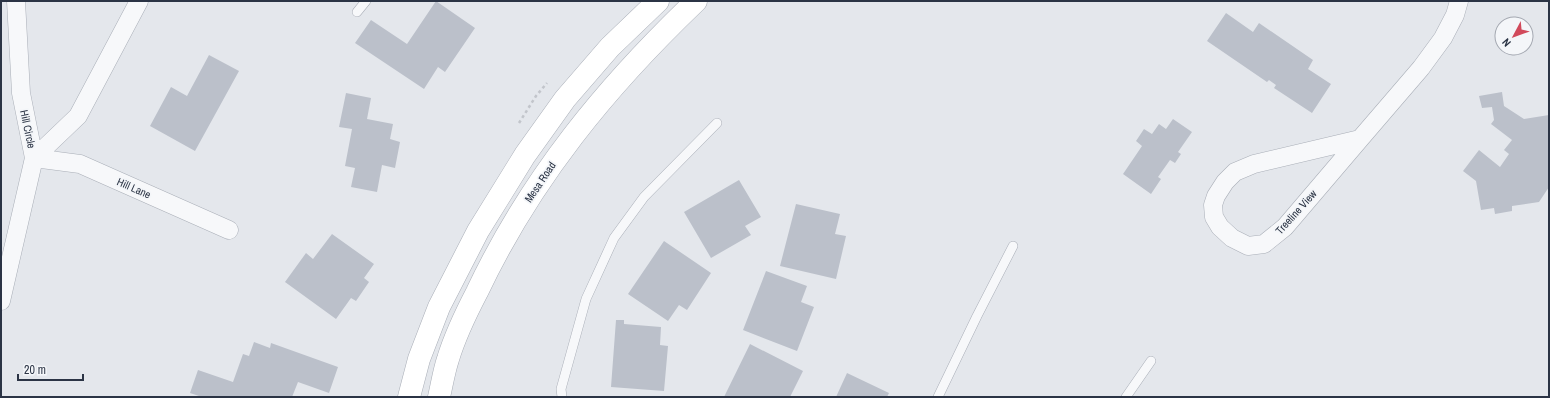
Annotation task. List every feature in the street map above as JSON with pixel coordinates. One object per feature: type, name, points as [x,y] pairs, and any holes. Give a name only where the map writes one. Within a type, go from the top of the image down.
[{"type":"main road","points":[[409,397],[419,359],[439,307],[478,231],[525,155],[565,99],[610,47],[658,1]]},
{"type":"main road","name":"Mesa Road","points":[[439,397],[448,359],[465,316],[487,270],[534,188],[607,93],[658,37],[696,1]]},
{"type":"street","name":"Hill Circle","points":[[1,301],[34,158],[21,93],[16,1]]},
{"type":"street","points":[[34,158],[78,116],[139,1]]},
{"type":"street","name":"Treeline View","points":[[1360,139],[1254,164],[1235,172],[1225,182],[1216,196],[1213,205],[1214,217],[1220,227],[1232,238],[1248,246],[1264,244],[1285,227],[1421,68],[1443,38],[1455,15],[1459,1]]},
{"type":"street","name":"Hill Lane","points":[[34,158],[80,164],[229,230]]},
{"type":"lane","points":[[357,12],[366,1]]},
{"type":"lane","points":[[562,397],[561,389],[586,299],[614,238],[644,197],[717,123]]},
{"type":"lane","points":[[938,397],[1013,246]]},
{"type":"lane","points":[[1126,397],[1151,361]]},
{"type":"building","points":[[436,1],[475,28],[445,72],[438,67],[424,89],[355,43],[371,20],[407,44]]},
{"type":"building","points":[[1226,13],[1253,32],[1259,23],[1313,60],[1308,69],[1331,84],[1312,113],[1274,88],[1276,85],[1269,80],[1267,82],[1207,41]]},
{"type":"building","points":[[209,55],[239,71],[195,151],[150,126],[171,87],[187,96]]},
{"type":"building","points":[[1502,92],[1504,106],[1524,119],[1549,115],[1549,187],[1539,202],[1512,206],[1512,211],[1495,214],[1494,208],[1481,210],[1476,181],[1463,171],[1479,150],[1500,167],[1509,154],[1504,150],[1512,140],[1491,124],[1494,120],[1492,107],[1482,108],[1479,96]]},
{"type":"building","points":[[346,93],[371,98],[367,119],[393,124],[390,139],[400,142],[395,168],[382,165],[377,192],[351,187],[355,168],[345,166],[352,129],[339,127]]},
{"type":"building","points":[[1173,119],[1192,132],[1178,152],[1181,154],[1175,163],[1170,160],[1158,177],[1161,179],[1151,194],[1123,174],[1142,146],[1136,141],[1144,129],[1152,134],[1159,124],[1166,129]]},
{"type":"building","points":[[739,180],[761,217],[745,226],[751,235],[711,258],[684,212]]},
{"type":"building","points":[[796,204],[840,214],[835,234],[846,236],[836,279],[780,266]]},
{"type":"building","points":[[332,234],[374,264],[364,278],[369,282],[356,301],[351,298],[336,319],[285,282],[306,253],[313,259]]},
{"type":"building","points":[[664,241],[711,273],[687,310],[679,305],[668,321],[628,294]]},
{"type":"building","points":[[766,271],[807,286],[801,302],[814,307],[797,351],[743,330]]},
{"type":"building","points":[[616,320],[624,320],[624,324],[661,327],[660,345],[668,346],[664,391],[611,387]]},
{"type":"building","points":[[254,342],[270,348],[271,343],[338,367],[329,393],[298,382],[292,397],[202,397],[190,393],[198,370],[233,382],[243,354],[249,356]]},
{"type":"building","points":[[750,344],[803,371],[790,397],[724,397]]},
{"type":"building","points":[[847,373],[889,393],[887,397],[836,397]]}]
